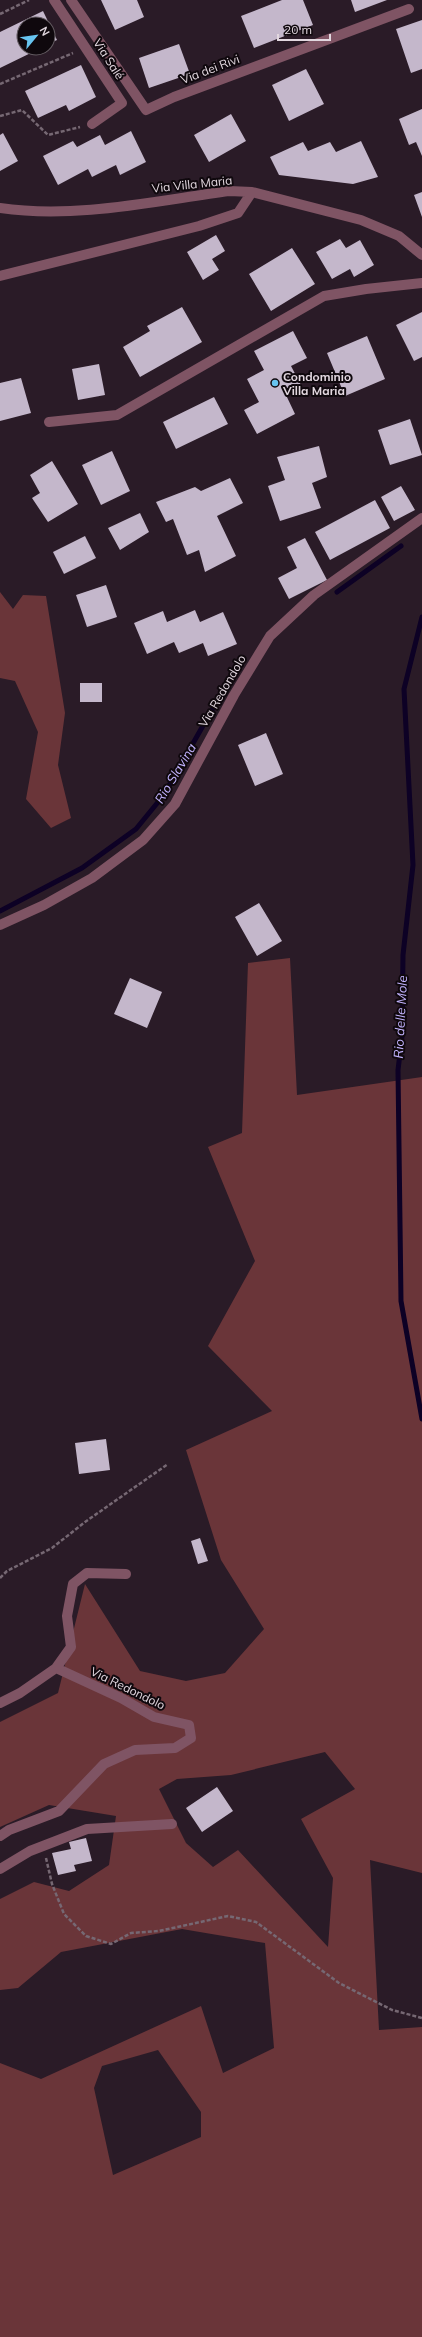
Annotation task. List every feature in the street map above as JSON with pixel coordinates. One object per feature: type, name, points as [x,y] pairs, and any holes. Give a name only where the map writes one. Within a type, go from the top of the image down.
[{"type":"street","name":"Via Salé","points":[[54,0],[122,103],[92,124]]},
{"type":"street","name":"Via dei Rivi","points":[[71,0],[146,110],[181,94],[409,9]]},
{"type":"street","name":"Via Villa Maria","points":[[0,208],[30,212],[77,211],[229,191],[252,192],[361,220],[400,236],[422,255]]},
{"type":"street","points":[[0,276],[199,226],[238,213],[252,192]]},
{"type":"street","points":[[49,422],[117,415],[324,296],[366,289],[422,283]]},
{"type":"street","name":"Via Redondolo","points":[[0,925],[44,905],[92,878],[143,840],[175,804],[241,682],[270,636],[314,595],[422,518]]},
{"type":"street","points":[[0,1703],[20,1693],[56,1668],[71,1647],[67,1616],[73,1584],[87,1573],[126,1574]]},
{"type":"street","name":"Via Redondolo","points":[[0,1836],[9,1830],[59,1811],[104,1764],[135,1750],[175,1748],[190,1738],[189,1725],[154,1717],[122,1698],[56,1668]]},
{"type":"street","points":[[0,1869],[30,1851],[87,1829],[172,1824]]},
{"type":"path","points":[[0,14],[28,0]]},
{"type":"path","points":[[0,84],[86,47]]},
{"type":"path","points":[[0,116],[22,110],[48,135],[92,124]]},
{"type":"path","points":[[0,1578],[7,1571],[52,1548],[85,1522],[168,1464]]},
{"type":"path","points":[[43,1846],[52,1884],[64,1914],[86,1936],[111,1944],[131,1933],[159,1931],[228,1916],[256,1922],[339,1983],[392,2010],[422,2018]]},
{"type":"shaded area","points":[[0,592],[13,609],[23,595],[46,596],[65,713],[58,765],[71,818],[51,828],[26,799],[38,732],[15,681],[0,678]]},
{"type":"shaded area","points":[[290,958],[297,1095],[422,1077],[422,1873],[370,1860],[379,2030],[422,2027],[422,2337],[0,2337],[0,2063],[41,2079],[201,2006],[223,2073],[274,2048],[265,1943],[182,1929],[61,1952],[18,1988],[0,1990],[0,1899],[34,1882],[69,1891],[109,1865],[116,1816],[49,1805],[0,1827],[0,1722],[58,1693],[85,1584],[140,1671],[186,1681],[225,1673],[264,1629],[221,1560],[186,1450],[272,1411],[208,1346],[255,1261],[208,1147],[242,1133],[248,963]],"holes":[[[325,1752],[355,1789],[301,1819],[333,1878],[328,1947],[238,1850],[213,1867],[186,1843],[159,1789],[177,1779],[231,1775]],[[158,2050],[201,2112],[201,2137],[113,2175],[94,2088],[102,2066]]]},
{"type":"building","points":[[101,0],[137,0],[144,17],[115,30]]},
{"type":"building","points":[[282,0],[303,0],[313,25],[254,48],[241,16]]},
{"type":"building","points":[[351,0],[387,0],[355,12]]},
{"type":"building","points":[[43,11],[45,16],[33,16]]},
{"type":"building","points":[[422,20],[422,69],[411,73],[396,29]]},
{"type":"building","points":[[16,24],[16,56],[25,56],[0,68],[0,32]]},
{"type":"building","points":[[179,44],[190,74],[149,88],[139,58]]},
{"type":"building","points":[[81,65],[96,97],[69,111],[66,105],[38,118],[25,91]]},
{"type":"building","points":[[306,69],[324,104],[289,121],[272,85]]},
{"type":"building","points":[[422,109],[422,156],[416,142],[409,145],[399,119]]},
{"type":"building","points":[[231,114],[246,141],[209,162],[194,135]]},
{"type":"building","points":[[131,131],[146,162],[120,175],[116,165],[92,177],[88,169],[58,185],[43,156],[73,141],[77,147],[100,135],[105,145]]},
{"type":"building","points":[[3,133],[18,161],[0,171],[0,135]]},
{"type":"building","points":[[361,141],[378,177],[353,184],[279,175],[270,157],[303,142],[308,151],[330,142],[336,152]]},
{"type":"building","points":[[422,192],[422,217],[414,195]]},
{"type":"building","points":[[216,235],[225,251],[212,259],[219,270],[203,280],[187,252]]},
{"type":"building","points":[[340,239],[346,248],[360,240],[374,265],[354,277],[350,269],[332,279],[316,252]]},
{"type":"building","points":[[292,248],[315,284],[271,311],[249,274]]},
{"type":"building","points":[[182,307],[202,342],[140,377],[123,347],[150,331],[147,326]]},
{"type":"building","points":[[422,312],[422,357],[414,361],[396,325]]},
{"type":"building","name":"Condominio Villa Maria","points":[[293,331],[307,358],[291,366],[302,387],[286,395],[295,414],[257,434],[244,410],[259,402],[247,379],[264,370],[254,351]]},
{"type":"building","points":[[367,336],[385,379],[345,396],[327,353]]},
{"type":"building","points":[[99,364],[105,395],[78,400],[72,369]]},
{"type":"building","points":[[21,378],[31,413],[0,421],[0,383]]},
{"type":"building","points":[[214,397],[228,424],[176,449],[163,422]]},
{"type":"building","points":[[410,419],[422,455],[390,465],[378,430]]},
{"type":"building","points":[[319,446],[327,477],[312,483],[321,508],[280,521],[268,486],[285,480],[277,457]]},
{"type":"building","points":[[112,451],[130,491],[101,505],[82,465]]},
{"type":"building","points":[[52,461],[78,504],[48,522],[32,498],[40,493],[30,475]]},
{"type":"building","points":[[230,478],[243,503],[217,516],[236,556],[205,572],[199,550],[187,555],[173,519],[166,522],[156,502],[195,487],[201,491]]},
{"type":"building","points":[[401,486],[415,510],[394,521],[381,497]]},
{"type":"building","points":[[375,500],[390,528],[330,560],[315,532]]},
{"type":"building","points":[[140,513],[149,532],[120,550],[108,528]]},
{"type":"building","points":[[85,536],[96,558],[64,574],[53,552]]},
{"type":"building","points":[[305,538],[327,580],[289,599],[278,578],[297,568],[287,547]]},
{"type":"building","points":[[106,585],[117,617],[87,627],[76,595]]},
{"type":"building","points":[[195,610],[200,622],[223,612],[237,644],[208,656],[203,643],[179,653],[174,642],[147,654],[134,623],[163,611],[167,622]]},
{"type":"building","points":[[80,683],[102,683],[102,702],[80,702]]},
{"type":"building","points":[[266,733],[283,774],[255,786],[238,745]]},
{"type":"building","points":[[259,903],[282,941],[257,956],[235,917]]},
{"type":"building","points":[[130,978],[162,992],[147,1028],[114,1014]]},
{"type":"building","points":[[106,1439],[110,1470],[79,1474],[75,1443]]},
{"type":"building","points":[[200,1538],[208,1561],[198,1564],[191,1541]]},
{"type":"building","points":[[217,1787],[233,1811],[202,1832],[186,1808]]},
{"type":"building","points":[[86,1838],[92,1861],[74,1865],[76,1871],[58,1875],[52,1853],[71,1849],[69,1842]]},
{"type":"waterway","name":"Rio Slavina","points":[[337,592],[401,546]]},
{"type":"waterway","name":"Rio delle Mole","points":[[422,617],[404,689],[413,865],[403,955],[402,1037],[398,1070],[401,1301],[422,1419]]},
{"type":"waterway","name":"Rio Slavina","points":[[0,911],[82,868],[136,829],[163,796],[241,659]]},
{"type":"place","name":"Condominio Villa Maria","points":[[275,383]]}]
